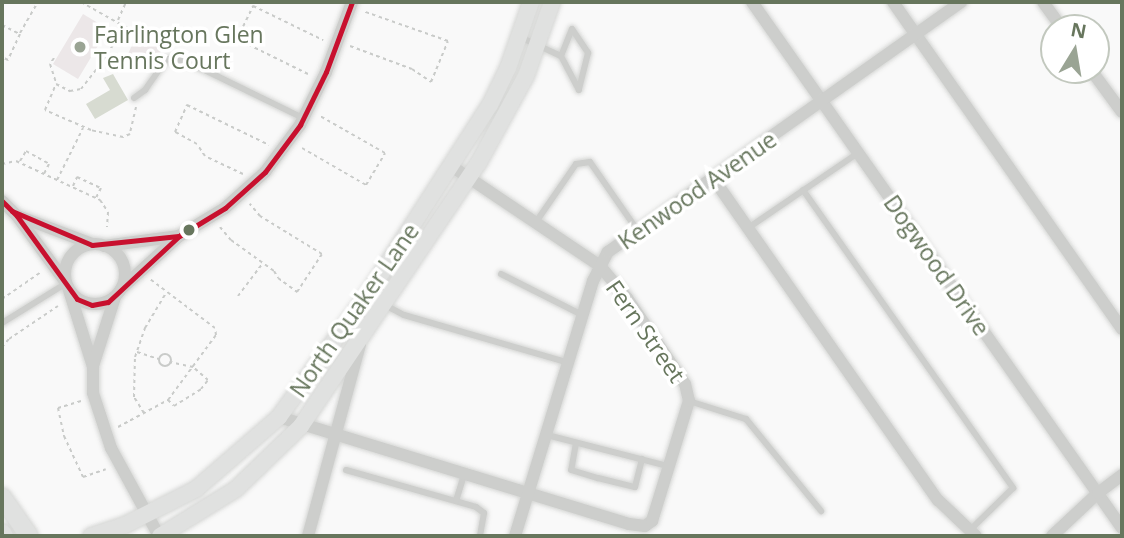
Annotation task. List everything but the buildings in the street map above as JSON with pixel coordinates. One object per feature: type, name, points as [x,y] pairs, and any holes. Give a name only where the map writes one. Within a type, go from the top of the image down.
[{"type":"main road","name":"North Quaker Lane","points":[[91,536],[148,514],[208,480],[279,417],[368,294],[489,105],[520,37],[531,2]]},
{"type":"main road","name":"North Quaker Lane","points":[[159,536],[223,499],[301,426],[469,178],[507,115],[539,44],[552,2]]},
{"type":"main road","points":[[2,497],[29,536]]},
{"type":"street","points":[[2,201],[17,216],[77,299],[92,305],[108,302],[179,236],[225,208],[265,172],[304,118],[326,72],[352,2]]},
{"type":"street","name":"Dogwood Drive","points":[[752,2],[1122,528]]},
{"type":"street","points":[[893,2],[1122,329]]},
{"type":"street","name":"Kenwood Avenue","points":[[514,536],[566,362],[600,266],[608,252],[961,2]]},
{"type":"street","points":[[1101,84],[1122,112]]},
{"type":"street","name":"Fern Street","points":[[451,166],[600,266],[627,298],[687,390],[689,401],[670,467],[652,520],[645,526],[629,524],[527,494]]},
{"type":"street","points":[[713,178],[938,500],[973,533]]},
{"type":"street","points":[[17,216],[113,249],[123,261],[126,277],[93,367]]},
{"type":"street","points":[[159,536],[111,448],[93,393],[93,367],[64,271],[70,256],[82,246],[179,236]]},
{"type":"street","points":[[308,536],[362,337]]},
{"type":"street","points":[[279,417],[336,437],[527,494]]},
{"type":"street","points":[[1052,536],[1098,493],[1122,475]]},
{"type":"lane","points":[[520,37],[561,56],[579,90],[589,53],[572,29],[561,56]]},
{"type":"lane","points":[[134,98],[145,90],[167,59],[184,60],[304,118]]},
{"type":"lane","points":[[748,228],[858,153]]},
{"type":"lane","points":[[536,222],[576,163],[590,162],[638,231]]},
{"type":"lane","points":[[803,190],[1013,488],[973,533]]},
{"type":"lane","points":[[501,274],[582,315]]},
{"type":"lane","points":[[2,323],[66,284]]},
{"type":"lane","points":[[368,294],[404,314],[566,362]]},
{"type":"lane","points":[[689,401],[746,419],[821,511]]},
{"type":"lane","points":[[545,435],[670,467]]},
{"type":"lane","points":[[576,443],[571,470],[635,487],[642,459]]},
{"type":"lane","points":[[346,470],[456,501],[484,513],[480,536]]},
{"type":"lane","points":[[456,501],[464,475]]},
{"type":"lane","points":[[208,480],[223,499]]},
{"type":"path","points":[[2,57],[8,60],[38,2]]},
{"type":"path","points":[[81,2],[170,48],[184,60]]},
{"type":"path","points":[[56,84],[70,91],[80,89],[104,60],[118,37],[118,22],[126,2]]},
{"type":"path","points":[[308,74],[237,39],[253,6],[323,40]]},
{"type":"path","points":[[350,46],[412,69],[431,82],[448,41],[363,11]]},
{"type":"path","points":[[2,25],[20,34]]},
{"type":"path","points":[[54,58],[50,64],[56,84],[45,110],[83,127],[123,137],[130,134],[136,100],[134,98]]},
{"type":"path","points":[[243,174],[205,156],[197,144],[175,132],[187,105],[269,145]]},
{"type":"path","points":[[302,148],[366,185],[385,153],[319,115]]},
{"type":"path","points":[[57,180],[83,127]]},
{"type":"path","points":[[20,162],[26,151],[49,164],[44,174]]},
{"type":"path","points":[[2,163],[20,162],[96,198],[108,212],[107,227]]},
{"type":"path","points":[[72,187],[77,177],[101,188],[96,198]]},
{"type":"path","points":[[220,226],[231,240],[297,292],[322,254],[260,216],[250,204]]},
{"type":"path","points":[[238,296],[262,263]]},
{"type":"path","points":[[2,299],[41,272]]},
{"type":"path","points":[[118,427],[169,400],[213,342],[215,328],[149,278]]},
{"type":"path","points":[[144,413],[134,397],[136,352],[145,328],[167,292]]},
{"type":"path","points":[[2,347],[9,339],[58,306]]},
{"type":"path","points":[[136,352],[159,359],[164,366],[170,362]]},
{"type":"path","points":[[159,359],[166,355],[170,362],[193,368],[208,380],[201,389],[174,406],[169,400]]},
{"type":"path","points":[[81,401],[58,408],[64,436],[83,477],[106,469]]},
{"type":"shaded area","name":"Fairlington Glen Tennis Court","points":[[83,14],[108,29],[78,79],[53,64]]},
{"type":"shaded area","points":[[137,34],[163,47],[154,67],[128,54]]},
{"type":"shaded area","points":[[113,74],[128,100],[95,119],[86,104],[110,90],[103,78]]},
{"type":"transit line","points":[[2,201],[17,216],[77,299],[92,305],[108,302],[179,236],[225,208],[265,172],[300,125],[326,72],[352,2]]},
{"type":"transit line","points":[[12,211],[92,245],[179,236],[187,231]]},
{"type":"place","name":"Fairlington Glen Tennis Court","points":[[80,47]]}]
